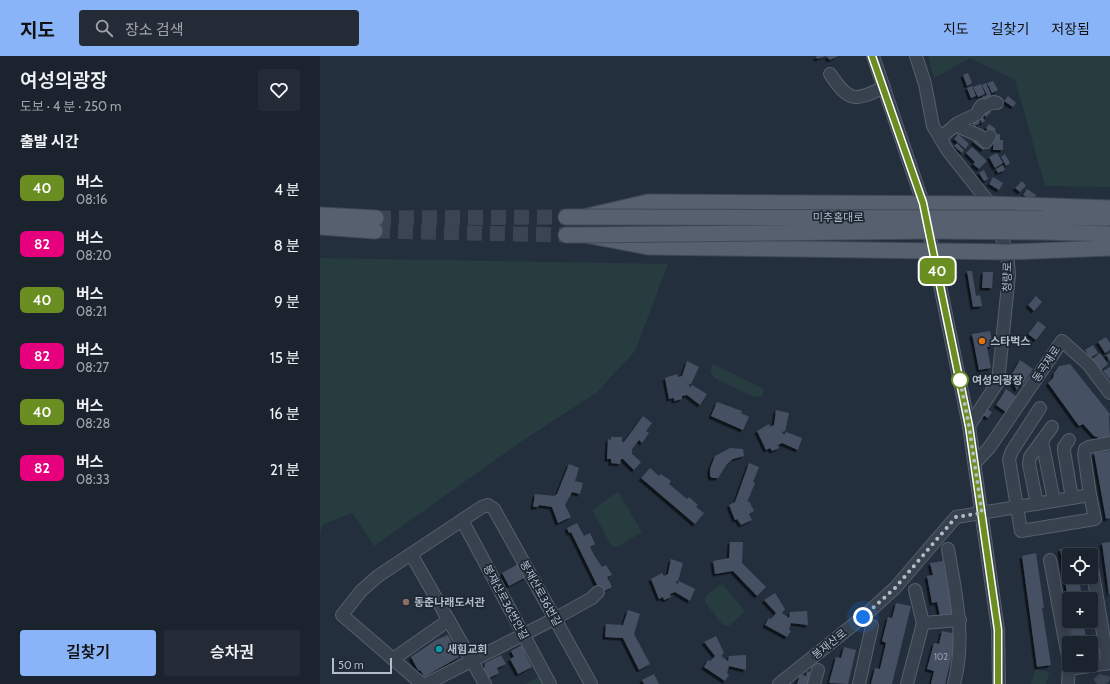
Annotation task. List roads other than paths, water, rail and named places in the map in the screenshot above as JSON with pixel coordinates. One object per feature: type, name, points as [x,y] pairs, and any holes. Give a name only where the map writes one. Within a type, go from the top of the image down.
[{"type":"main road","points":[[583,217],[648,202],[923,203],[1110,208]]},
{"type":"main road","points":[[320,215],[375,224],[320,227]]},
{"type":"main road","name":"미추홀대로","points":[[566,217],[1045,225],[1110,234]]},
{"type":"main road","name":"미추홀대로","points":[[566,235],[929,231],[1045,225],[1110,218]]},
{"type":"main road","points":[[585,235],[648,247],[1007,252],[1110,248]]},
{"type":"street","points":[[872,56],[923,203],[969,426],[998,630],[998,684]]},
{"type":"street","name":"청량로","points":[[916,56],[925,84],[933,126],[948,152],[990,204],[1007,252],[1008,275],[998,382],[969,426]]},
{"type":"street","points":[[830,74],[848,95],[856,98],[865,97],[884,87]]},
{"type":"street","points":[[940,138],[955,125],[977,114],[980,107],[994,102],[997,103]]},
{"type":"street","points":[[955,125],[980,136],[986,142],[990,136]]},
{"type":"street","name":"동곡재로","points":[[975,463],[989,448],[1062,341],[1088,364],[1110,393]]},
{"type":"street","points":[[1040,408],[1010,454],[1009,459],[1021,531],[1095,519],[1084,454],[1085,449],[1089,446],[1110,443]]},
{"type":"street","points":[[1037,504],[1029,464],[1030,457],[1052,427]]},
{"type":"street","points":[[1068,440],[1064,447],[1064,451],[1072,498]]},
{"type":"street","points":[[1042,441],[1054,501]]},
{"type":"street","name":"봉재산로","points":[[779,684],[863,617],[895,588],[956,517],[1090,495]]},
{"type":"street","name":"봉재산로36번길","points":[[462,520],[482,506],[488,505],[494,509],[556,618],[591,684]]},
{"type":"street","points":[[422,684],[342,615],[361,591],[372,581],[462,520]]},
{"type":"street","name":"봉재산로36번안길","points":[[462,520],[550,684]]},
{"type":"street","points":[[948,549],[960,620],[958,670],[954,684]]},
{"type":"street","points":[[411,554],[485,684]]},
{"type":"street","points":[[1050,560],[1064,636]]},
{"type":"street","points":[[1095,584],[1109,663],[1098,664]]},
{"type":"street","points":[[907,684],[923,623],[915,590]]},
{"type":"street","points":[[426,684],[556,618],[592,598],[598,592]]},
{"type":"street","points":[[393,659],[449,620]]},
{"type":"street","points":[[923,623],[960,620]]},
{"type":"street","points":[[859,684],[872,626]]},
{"type":"street","points":[[814,684],[818,670]]},
{"type":"street","points":[[1068,684],[1069,672]]},
{"type":"tunnel","points":[[376,218],[566,217]]},
{"type":"tunnel","points":[[375,231],[566,235]]},
{"type":"tunnel","points":[[1097,684],[1104,678],[1108,663]]},
{"type":"place","name":"스타벅스","points":[[982,341]]},
{"type":"place","name":"여성의광장","points":[[960,380]]},
{"type":"place","name":"동춘나래도서관","points":[[406,602]]},
{"type":"place","name":"새힘교회","points":[[439,649]]}]
